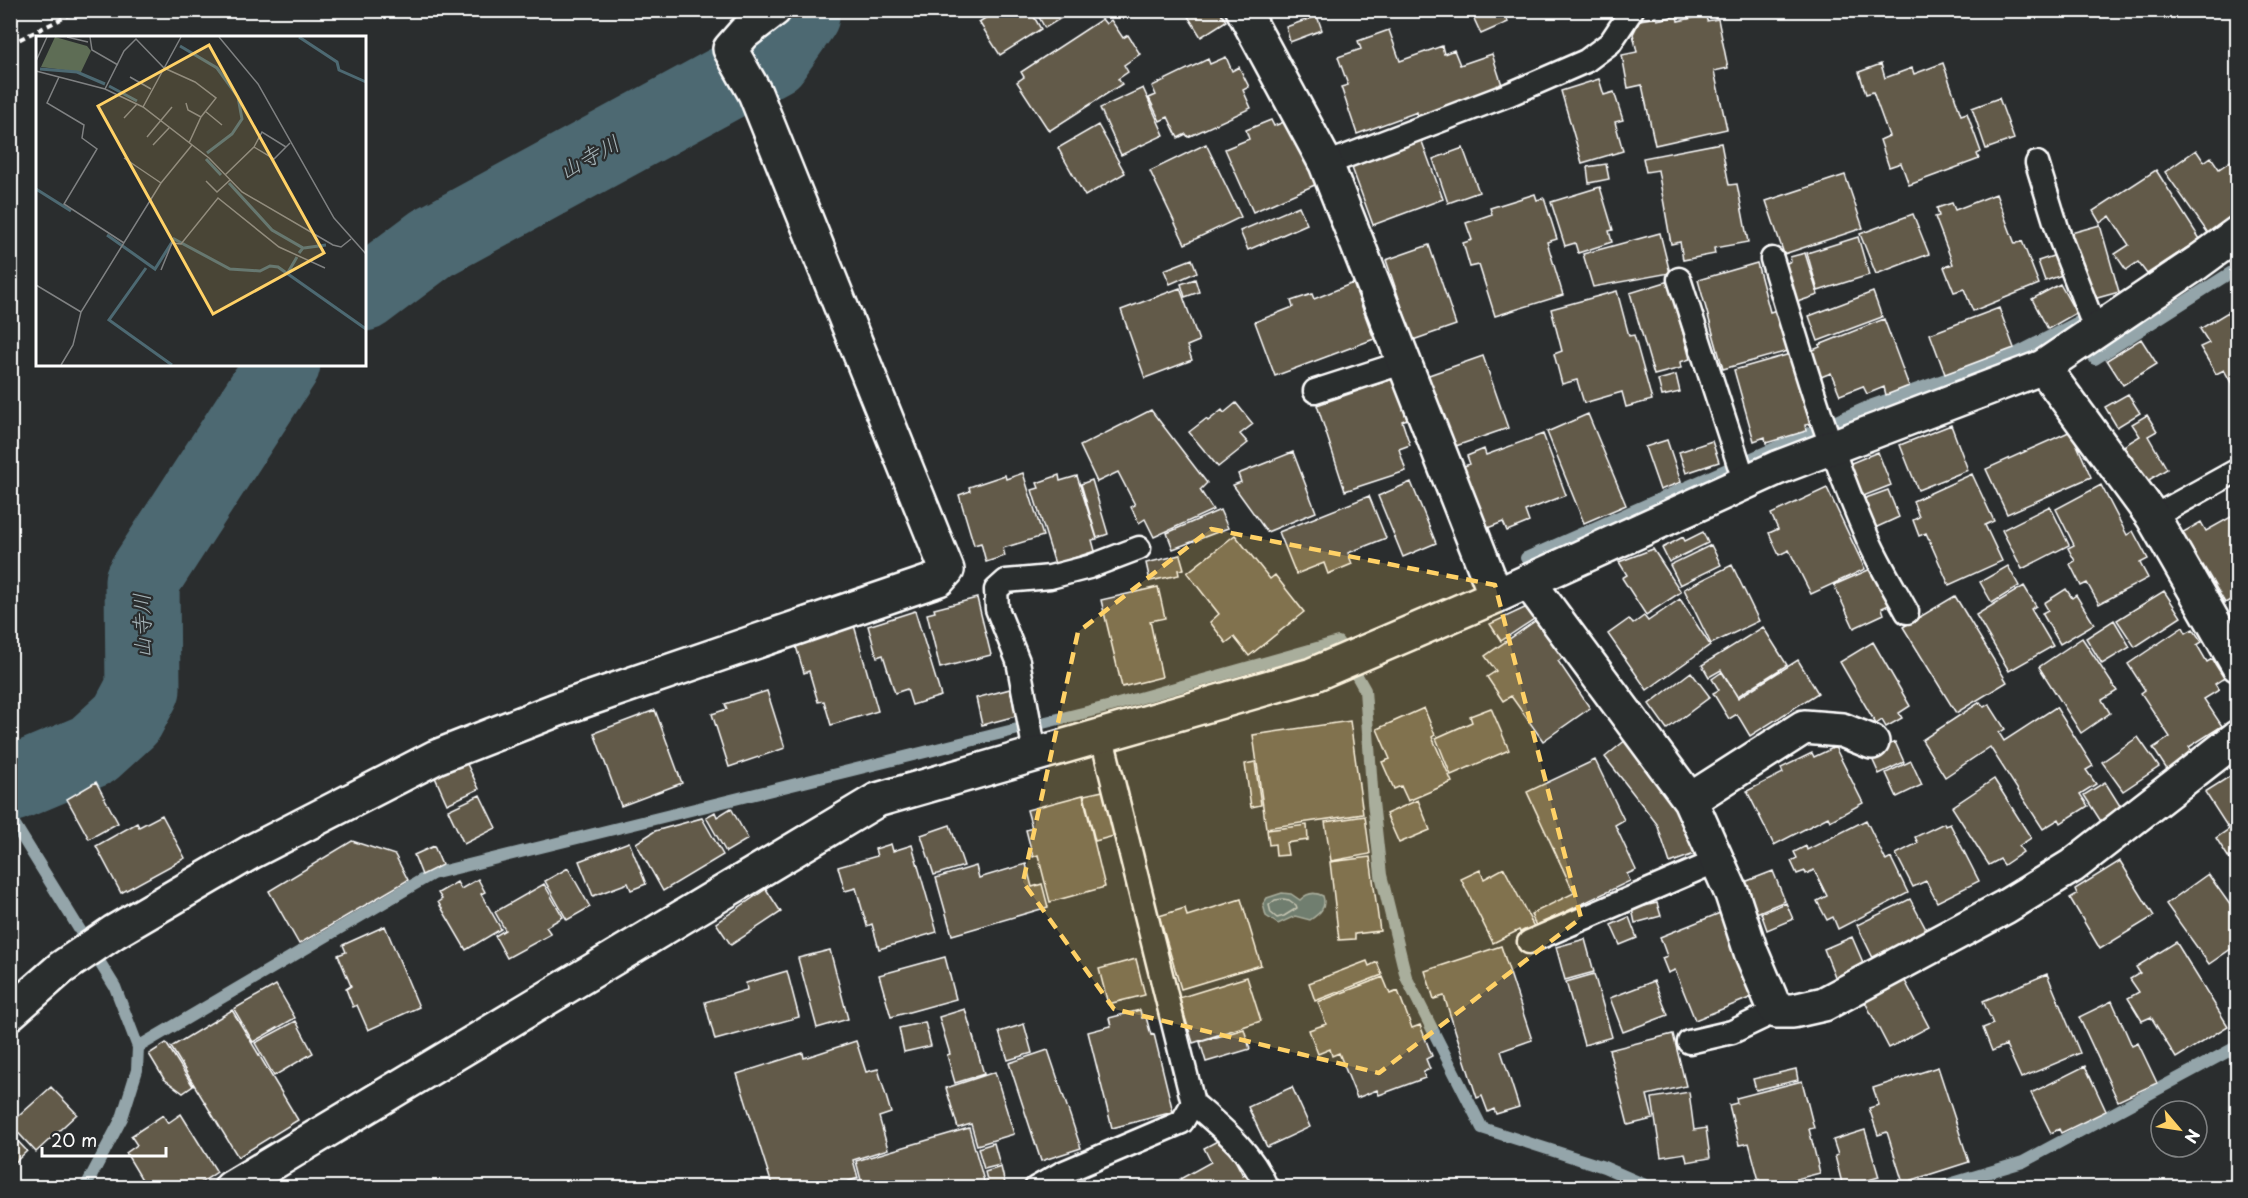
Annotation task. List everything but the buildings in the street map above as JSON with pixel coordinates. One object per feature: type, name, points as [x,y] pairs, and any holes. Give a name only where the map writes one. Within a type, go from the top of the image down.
[{"type":"street","points":[[10,1013],[61,968],[114,932],[251,852],[436,757],[556,710],[939,579],[947,570],[755,93],[730,49],[744,33],[774,10]]},
{"type":"street","points":[[1243,10],[1326,164],[1496,596]]},
{"type":"street","points":[[231,1188],[878,800],[1312,675],[1496,596],[1777,468],[2043,367],[2197,263],[2238,232]]},
{"type":"street","points":[[2043,367],[2153,517],[2238,665]]},
{"type":"street","points":[[1528,581],[1690,800],[1732,894],[1751,952],[1776,1011],[1794,1011],[1824,1004],[2006,907],[2072,866],[2238,736]]},
{"type":"street","points":[[1690,800],[1804,727],[1842,730],[1872,742]]},
{"type":"lane","points":[[1326,164],[1510,94],[1586,61],[1610,43],[1632,10]]},
{"type":"lane","points":[[2037,163],[2061,241],[2096,331]]},
{"type":"lane","points":[[1772,259],[1814,400],[1831,448],[1869,541],[1907,612]]},
{"type":"lane","points":[[1679,279],[1745,483]]},
{"type":"lane","points":[[1315,391],[1405,362]]},
{"type":"lane","points":[[2153,517],[2238,470]]},
{"type":"lane","points":[[1035,753],[1018,661],[998,609],[996,590],[1006,581],[1050,577],[1089,567],[1139,548]]},
{"type":"lane","points":[[1101,734],[1193,1103],[1238,1143],[1258,1167],[1267,1188]]},
{"type":"lane","points":[[1529,942],[1717,861]]},
{"type":"lane","points":[[1689,1042],[1732,1032],[1776,1011]]},
{"type":"lane","points":[[1036,1188],[1062,1173],[1182,1122],[1193,1103]]},
{"type":"path","points":[[10,44],[80,10]]},
{"type":"highlighted area","points":[[1211,529],[1495,585],[1581,918],[1379,1073],[1114,1009],[1023,882],[1078,632]]},
{"type":"water","points":[[1282,893],[1291,894],[1300,900],[1311,894],[1320,894],[1323,896],[1324,904],[1319,913],[1310,920],[1295,916],[1278,924],[1266,916],[1263,904],[1267,898]]},
{"type":"waterway","name":"山寺川","points":[[366,292],[432,243],[772,58],[802,15],[801,10]]},
{"type":"waterway","points":[[1539,575],[1526,558],[1870,406],[2011,356],[2076,323],[2095,359],[2238,268]]},
{"type":"waterway","name":"山寺川","points":[[10,785],[93,750],[127,719],[143,689],[142,581],[282,366]]},
{"type":"waterway","points":[[10,817],[115,987],[138,1047],[432,874],[1111,706],[1338,642],[1365,690],[1381,875],[1406,977],[1482,1128],[1604,1167],[1652,1188]]},
{"type":"waterway","points":[[1936,1188],[2023,1162],[2238,1046]]},
{"type":"waterway","points":[[85,1188],[122,1118],[137,1070],[138,1047]]}]
